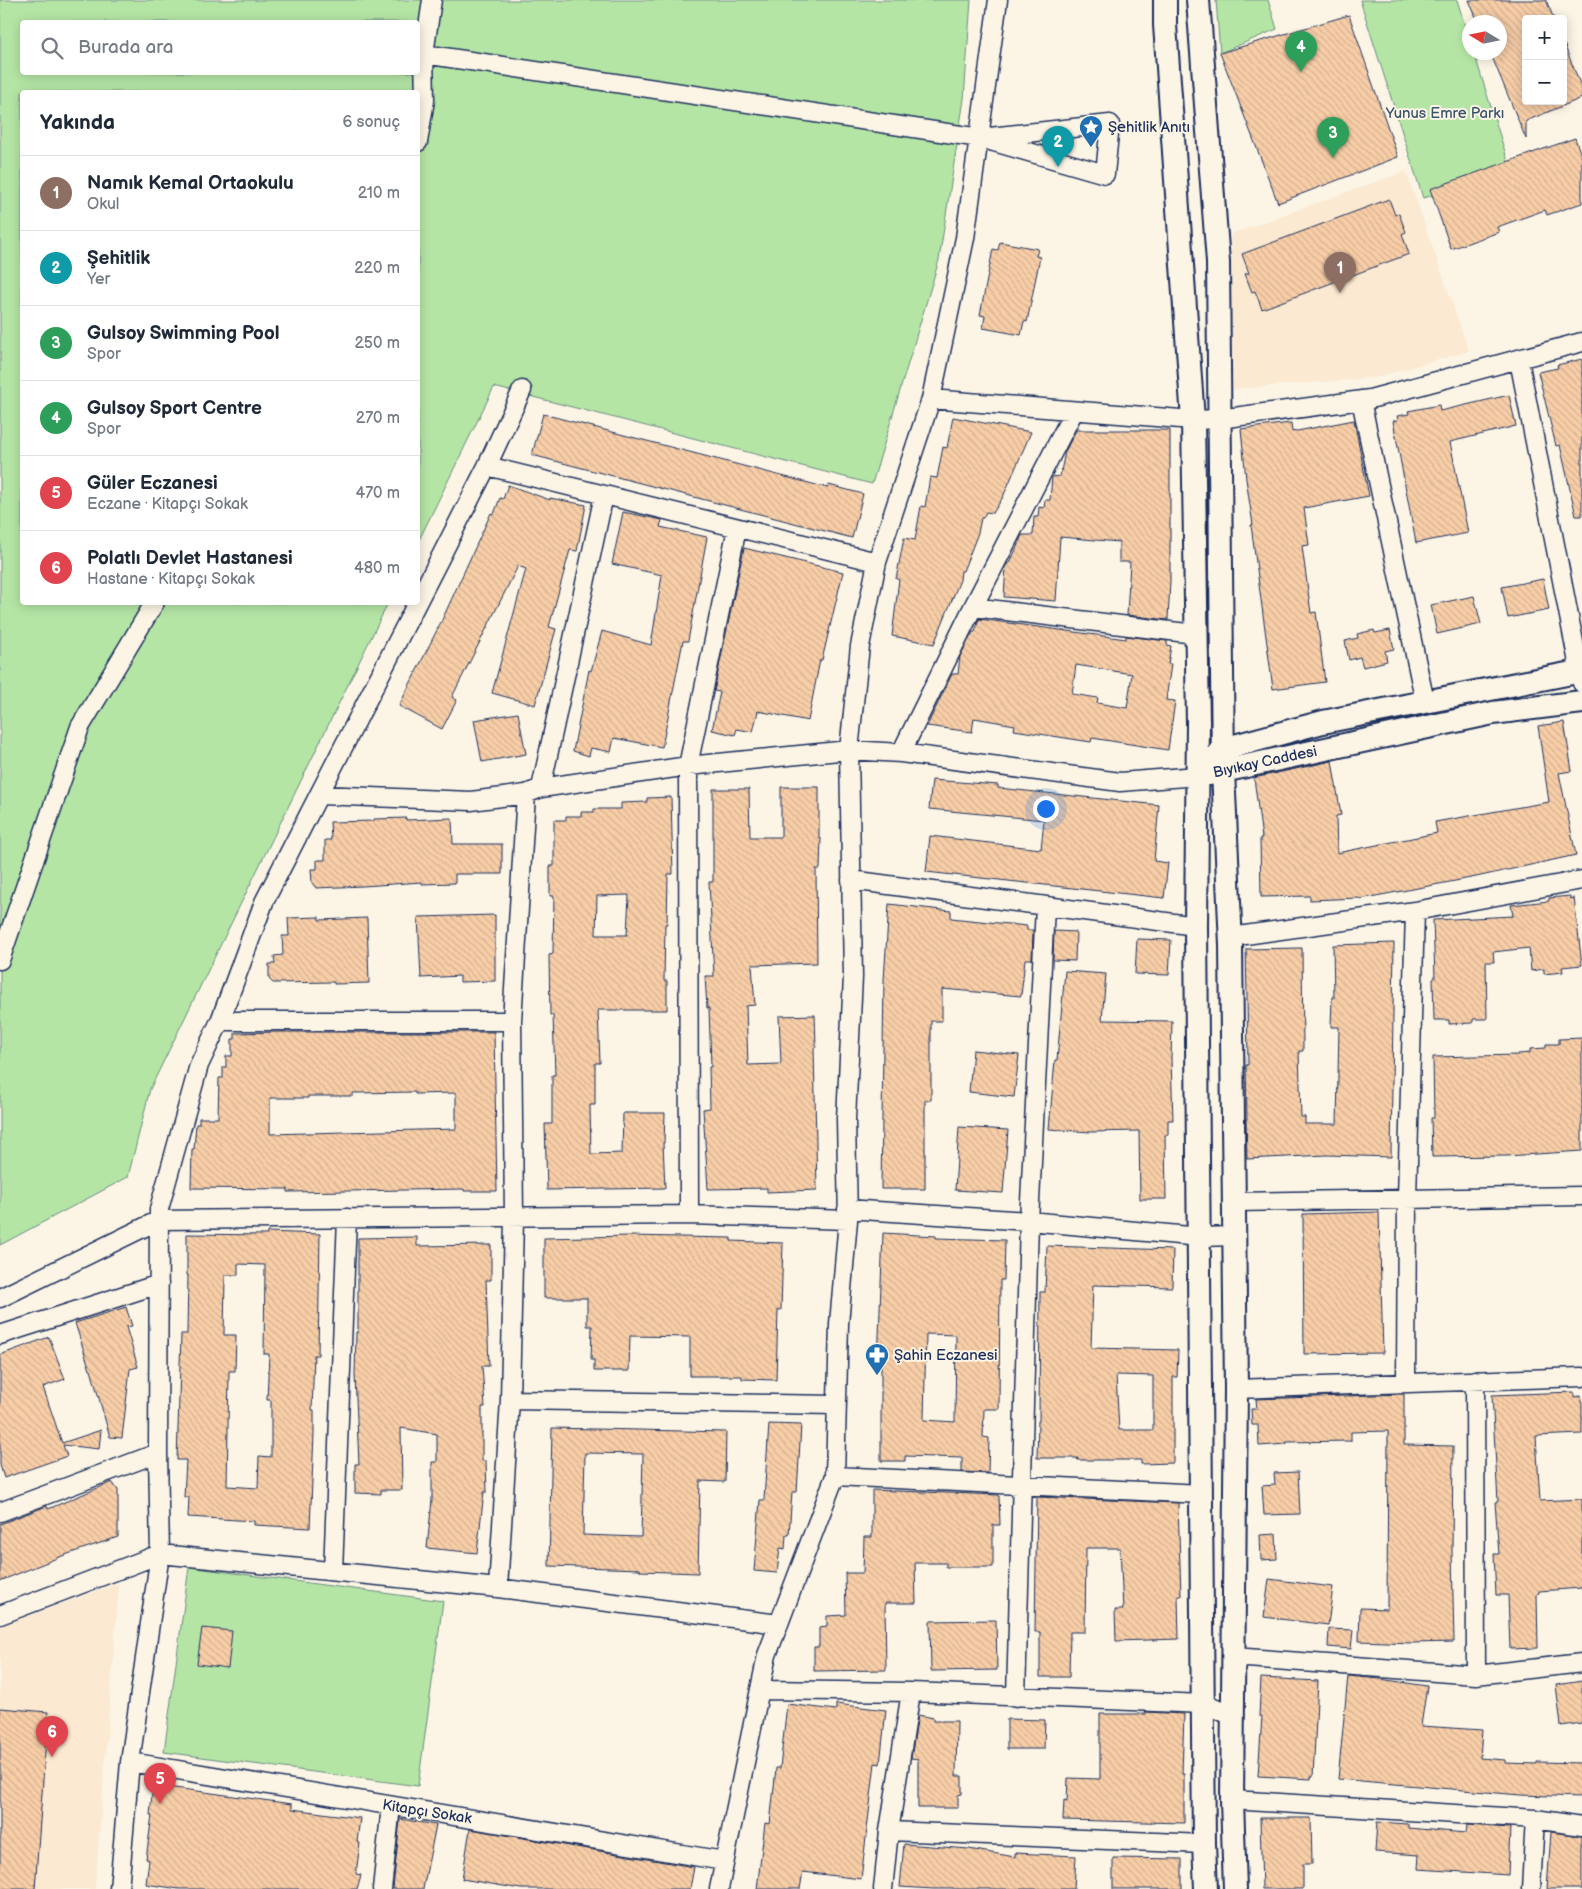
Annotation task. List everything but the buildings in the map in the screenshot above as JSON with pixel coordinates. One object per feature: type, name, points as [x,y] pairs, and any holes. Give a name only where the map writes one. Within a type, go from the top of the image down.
[{"type":"street","points":[[420,130],[425,100],[424,54],[432,0]]},
{"type":"street","points":[[719,1889],[767,1656],[835,1476],[840,1324],[848,1214],[846,1119],[853,977],[849,750],[860,646],[877,562],[930,400],[965,238],[998,0]]},
{"type":"street","points":[[1166,0],[1165,25],[1193,420],[1198,776],[1196,926],[1204,1844],[1206,1889]]},
{"type":"street","points":[[1198,0],[1218,262],[1223,771],[1231,937],[1236,1389],[1232,1800],[1234,1889]]},
{"type":"street","points":[[424,54],[980,138],[1105,174],[1110,124],[980,138]]},
{"type":"street","points":[[930,400],[1193,420],[1219,419],[1360,400],[1582,342]]},
{"type":"street","points":[[1519,360],[1581,675]]},
{"type":"street","points":[[420,598],[487,466],[522,390]]},
{"type":"street","points":[[1360,400],[1425,702]]},
{"type":"street","points":[[902,753],[973,607],[1074,411]]},
{"type":"street","points":[[487,466],[877,562]]},
{"type":"street","points":[[498,1588],[510,1400],[514,1218],[512,1020],[533,791],[604,495]]},
{"type":"street","points":[[689,1215],[688,766],[737,528]]},
{"type":"street","points":[[0,960],[80,727],[153,605]]},
{"type":"street","points":[[119,1889],[130,1762],[160,1554],[158,1453],[159,1209],[199,1065],[220,1021],[264,902],[416,605]]},
{"type":"street","points":[[973,607],[1195,634]]},
{"type":"street","name":"Bıyıkay Caddesi","points":[[1198,776],[1223,749],[1324,722],[1425,702],[1581,675]]},
{"type":"street","name":"Bıyıkay Caddesi","points":[[1198,776],[1493,713],[1582,702]]},
{"type":"street","points":[[320,795],[471,801],[688,766],[849,750],[902,753],[1120,782],[1198,776]]},
{"type":"street","points":[[851,880],[1196,926]]},
{"type":"street","points":[[1231,937],[1414,911],[1582,880]]},
{"type":"street","points":[[1016,1697],[1029,1221],[1045,907]]},
{"type":"street","points":[[1406,1382],[1406,1198],[1414,911]]},
{"type":"street","points":[[220,1021],[512,1020]]},
{"type":"street","points":[[1235,1202],[1582,1196]]},
{"type":"street","points":[[0,1298],[159,1220],[848,1214],[1029,1221],[1200,1237],[1234,1236]]},
{"type":"street","points":[[333,1571],[347,1218]]},
{"type":"street","points":[[0,1335],[159,1284]]},
{"type":"street","points":[[1236,1389],[1582,1377]]},
{"type":"street","points":[[1475,1380],[1476,1675]]},
{"type":"street","points":[[510,1400],[837,1405]]},
{"type":"street","points":[[0,1512],[158,1453]]},
{"type":"street","points":[[835,1476],[1202,1494]]},
{"type":"street","points":[[0,1615],[160,1554],[498,1588],[779,1624]]},
{"type":"street","points":[[1233,1657],[1476,1675],[1582,1663]]},
{"type":"street","points":[[760,1690],[911,1692],[1204,1704],[1233,1716]]},
{"type":"street","points":[[882,1889],[889,1831],[911,1692]]},
{"type":"street","name":"Kitapçı Sokak","points":[[130,1762],[724,1861]]},
{"type":"street","points":[[1232,1800],[1535,1819],[1582,1826]]},
{"type":"street","points":[[382,1889],[391,1806]]},
{"type":"street","points":[[1531,1889],[1535,1819]]},
{"type":"street","points":[[889,1831],[1204,1844]]},
{"type":"shaded area","points":[[1406,171],[1469,351],[1374,378],[1233,389],[1231,234]]},
{"type":"shaded area","points":[[119,1583],[95,1889],[0,1889],[0,1626]]},
{"type":"green space","points":[[0,0],[971,0],[964,99],[939,260],[872,484],[494,387],[420,538],[420,90],[20,90],[20,605],[387,605],[150,1089],[128,1177],[0,1245]]},
{"type":"green space","points":[[1216,0],[1268,0],[1277,29],[1220,53]]},
{"type":"green space","name":"Yunus Emre Parkı","points":[[1360,0],[1457,0],[1462,16],[1462,60],[1476,60],[1512,174],[1423,198]]},
{"type":"green space","points":[[189,1567],[443,1601],[418,1786],[164,1752]]},
{"type":"place","name":"Gulsoy Sport Centre","points":[[1301,72]]},
{"type":"place","name":"Şehitlik Anıtı","points":[[1091,148]]},
{"type":"place","name":"Gulsoy Swimming Pool","points":[[1333,158]]},
{"type":"place","name":"Şehitlik","points":[[1058,167]]},
{"type":"place","name":"Namık Kemal Ortaokulu","points":[[1340,293]]},
{"type":"place","name":"Şahin Eczanesi","points":[[877,1376]]},
{"type":"place","name":"Polatlı Devlet Hastanesi","points":[[52,1757]]},
{"type":"place","name":"Güler Eczanesi","points":[[160,1804]]}]
